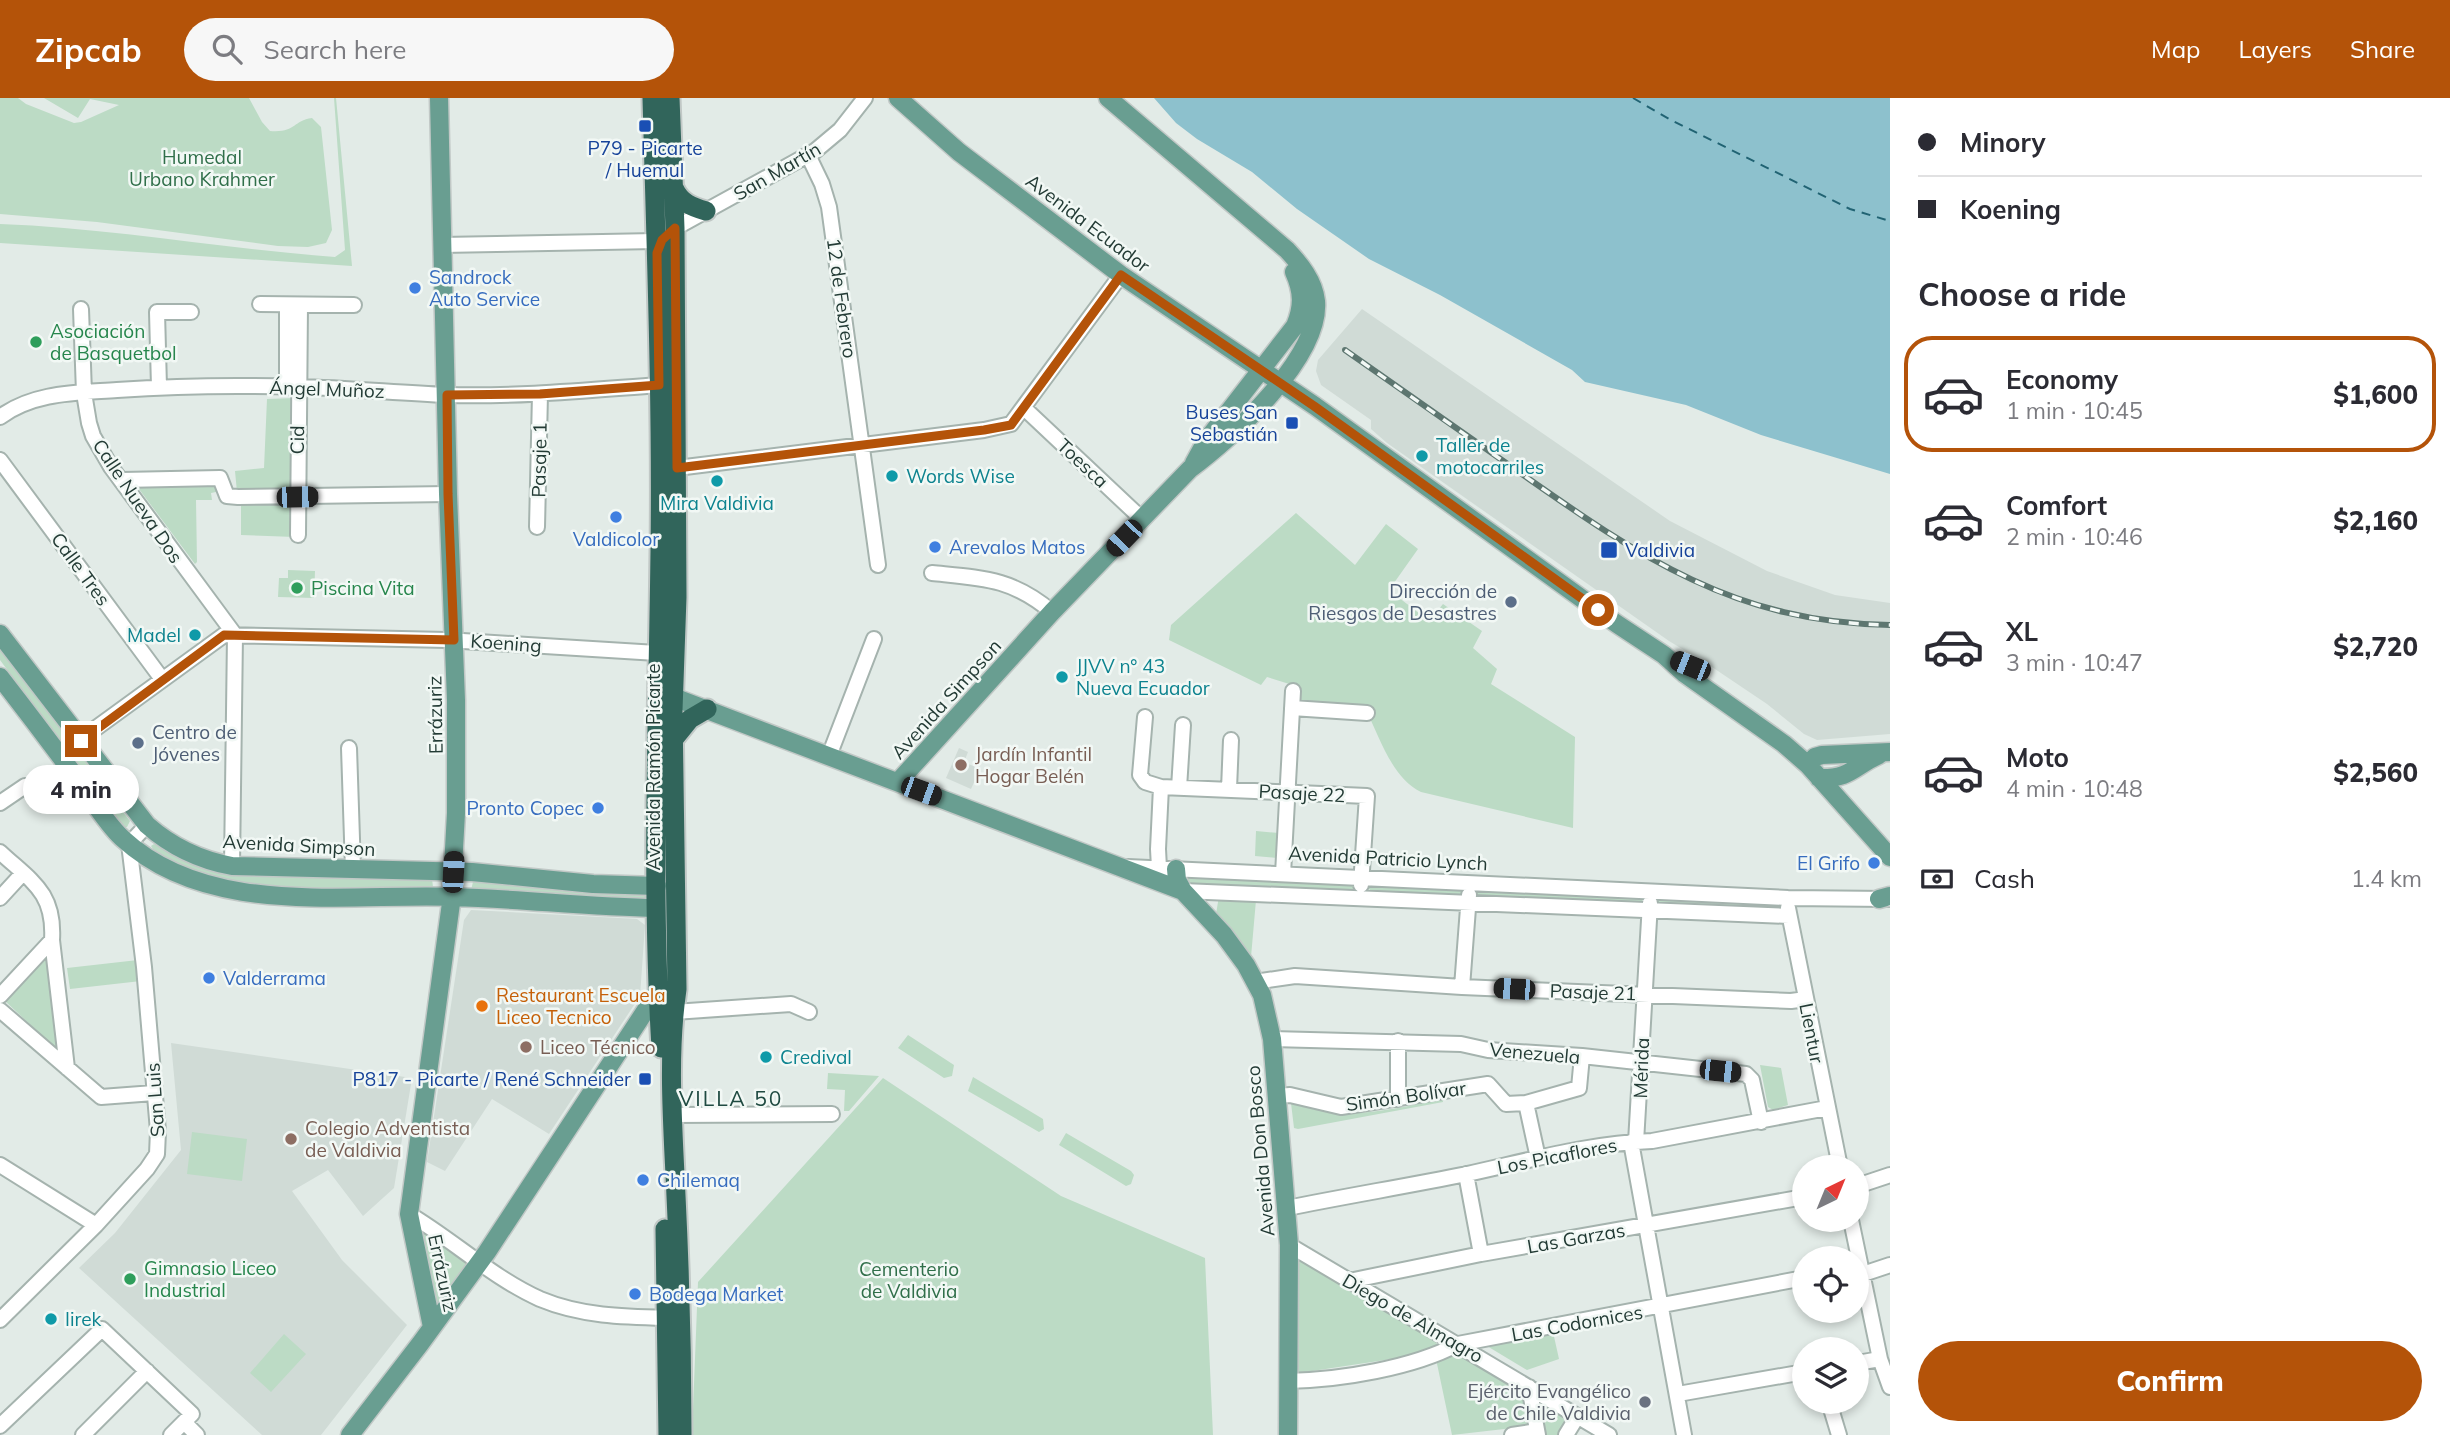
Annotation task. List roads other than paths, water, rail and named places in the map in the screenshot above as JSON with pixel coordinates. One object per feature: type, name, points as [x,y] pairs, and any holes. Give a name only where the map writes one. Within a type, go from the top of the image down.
[{"type":"highway","name":"Avenida Ramón Picarte","points":[[652,98],[657,247],[660,554],[656,908],[674,1318],[682,1435]]},
{"type":"highway","name":"Avenida Ramón Picarte","points":[[668,1435],[674,1318],[673,1115],[674,1012],[677,989],[673,740],[677,468],[675,228],[670,98]]},
{"type":"highway","points":[[674,188],[682,202],[706,211]]},
{"type":"highway","points":[[657,247],[675,228]]},
{"type":"highway","points":[[657,653],[664,663],[665,681],[674,696]]},
{"type":"highway","points":[[673,740],[690,719],[707,709]]},
{"type":"highway","points":[[657,886],[669,897],[677,923]]},
{"type":"main road","name":"Errázuriz","points":[[432,1327],[409,1214],[451,897],[457,767],[439,98]]},
{"type":"main road","name":"Avenida Ecuador","points":[[898,98],[959,152],[1121,275],[1314,406]]},
{"type":"main road","points":[[1108,98],[1269,235]]},
{"type":"main road","name":"Avenida Simpson","points":[[674,696],[898,782],[1052,612],[1190,470],[1212,453],[1281,384],[1310,338],[1315,319],[1314,292],[1299,263],[1269,235]]},
{"type":"main road","name":"Avenida Simpson","points":[[1190,470],[1206,441],[1295,326],[1302,304],[1301,291],[1292,268],[1269,235]]},
{"type":"main road","points":[[1300,355],[1297,375],[1314,406],[1758,724],[1853,799],[1890,839]]},
{"type":"main road","name":"Avenida Simpson","points":[[0,634],[147,825],[170,843],[194,856],[232,866],[453,872],[593,884],[657,886]]},
{"type":"main road","points":[[1664,655],[1690,666],[1763,714],[1819,770],[1890,858]]},
{"type":"main road","points":[[0,677],[120,837],[179,874],[213,886],[246,892],[337,897],[451,897],[656,908]]},
{"type":"main road","points":[[1819,770],[1822,755],[1889,752]]},
{"type":"main road","points":[[1853,799],[1849,784],[1853,772],[1875,756],[1889,752]]},
{"type":"main road","points":[[1819,770],[1853,772]]},
{"type":"main road","name":"Avenida Patricio Lynch","points":[[898,782],[1120,867]]},
{"type":"main road","name":"Avenida Don Bosco","points":[[1120,867],[1183,891]]},
{"type":"main road","name":"Avenida Don Bosco","points":[[1168,869],[1183,891],[1224,935],[1255,982],[1262,995],[1272,1040],[1289,1245],[1288,1435]]},
{"type":"main road","points":[[350,1435],[483,1257],[659,990]]},
{"type":"street","name":"San Martín","points":[[675,228],[808,155],[840,130],[859,100]]},
{"type":"street","name":"12 de Febrero","points":[[808,155],[822,184],[829,207],[878,565]]},
{"type":"street","points":[[442,245],[657,247]]},
{"type":"street","points":[[677,468],[1011,425],[1121,275]]},
{"type":"street","points":[[260,304],[354,305]]},
{"type":"street","name":"Cid","points":[[293,305],[292,386],[298,535]]},
{"type":"street","name":"Calle Nueva Dos","points":[[81,309],[84,393],[93,436],[111,467],[234,635]]},
{"type":"street","points":[[159,387],[157,312],[191,312]]},
{"type":"street","name":"Ángel Muñoz","points":[[0,417],[10,410],[53,395],[159,387],[292,386],[447,395],[540,394],[659,385]]},
{"type":"street","name":"Pasaje 1","points":[[537,527],[540,394]]},
{"type":"street","name":"Toesca","points":[[1024,408],[1142,519]]},
{"type":"street","name":"Calle Tres","points":[[0,460],[162,679]]},
{"type":"street","points":[[122,480],[220,478],[228,496],[448,494]]},
{"type":"street","points":[[932,573],[996,580],[1026,593],[1052,612]]},
{"type":"street","name":"Koening","points":[[59,755],[224,635],[454,640],[657,653]]},
{"type":"street","points":[[232,866],[234,635]]},
{"type":"street","points":[[829,756],[874,639]]},
{"type":"street","points":[[1283,874],[1293,691]]},
{"type":"street","points":[[1292,708],[1367,713]]},
{"type":"street","points":[[1145,717],[1140,775],[1145,782],[1161,788],[1158,849],[1168,869]]},
{"type":"street","points":[[1179,788],[1183,725]]},
{"type":"street","points":[[1229,789],[1231,740]]},
{"type":"street","points":[[349,748],[354,869]]},
{"type":"street","points":[[0,803],[25,786]]},
{"type":"street","name":"Pasaje 22","points":[[1161,788],[1367,796],[1360,897]]},
{"type":"street","points":[[129,844],[147,825]]},
{"type":"street","name":"San Luis","points":[[0,1320],[96,1225],[147,1169],[157,1154],[144,967],[129,844]]},
{"type":"street","points":[[0,852],[43,891],[48,902],[67,1068]]},
{"type":"street","name":"Avenida Patricio Lynch","points":[[1120,867],[1788,898],[1886,898]]},
{"type":"street","points":[[0,898],[23,873]]},
{"type":"street","points":[[1462,987],[1469,883]]},
{"type":"street","name":"Avenida Patricio Lynch","points":[[1183,891],[1789,916]]},
{"type":"street","name":"Mérida","points":[[1650,891],[1643,995],[1642,1063],[1633,1142],[1645,1226],[1684,1435]]},
{"type":"street","name":"Lientur","points":[[1788,898],[1789,916],[1837,1155]]},
{"type":"street","points":[[0,996],[52,940]]},
{"type":"street","name":"Pasaje 21","points":[[1255,982],[1295,976],[1462,987],[1791,1002],[1806,999]]},
{"type":"street","points":[[674,1012],[791,1004],[809,1012]]},
{"type":"street","points":[[0,1010],[101,1097],[154,1093]]},
{"type":"street","name":"Venezuela","points":[[1272,1040],[1461,1044],[1488,1050],[1582,1056],[1746,1074],[1752,1080],[1761,1122]]},
{"type":"street","points":[[1398,1041],[1398,1099]]},
{"type":"street","points":[[1538,1158],[1526,1103],[1579,1088],[1582,1056]]},
{"type":"street","name":"Simón Bolívar","points":[[1277,1096],[1290,1095],[1341,1107],[1488,1084],[1506,1104],[1526,1103]]},
{"type":"street","name":"Los Picaflores","points":[[1287,1208],[1538,1158],[1652,1141],[1827,1108]]},
{"type":"street","points":[[673,1115],[832,1114]]},
{"type":"street","points":[[0,1165],[96,1225]]},
{"type":"street","points":[[1466,1174],[1481,1254]]},
{"type":"street","points":[[1869,1182],[1890,1175]]},
{"type":"street","name":"Las Garzas","points":[[1349,1280],[1792,1199]]},
{"type":"street","points":[[409,1214],[483,1257],[541,1299],[569,1308],[624,1318],[674,1318]]},
{"type":"street","name":"Diego de Almagro","points":[[1289,1245],[1609,1435]]},
{"type":"street","points":[[1869,1268],[1890,1265]]},
{"type":"street","name":"Las Codornices","points":[[1289,1381],[1368,1371],[1437,1356],[1458,1344],[1792,1281]]},
{"type":"street","points":[[1869,1302],[1890,1387]]},
{"type":"street","points":[[7,1435],[0,1428],[103,1329],[147,1371],[188,1418],[197,1435]]},
{"type":"street","points":[[83,1435],[147,1371]]},
{"type":"street","points":[[1678,1394],[1792,1374]]},
{"type":"street","points":[[1512,1435],[1537,1433],[1529,1387]]},
{"type":"street","points":[[1833,1414],[1839,1435]]},
{"type":"street","points":[[1566,1435],[1577,1417]]},
{"type":"street","points":[[171,1435],[188,1418]]},
{"type":"water","points":[[1154,98],[1890,98],[1890,474],[1761,435],[1686,405],[1585,382],[1572,370],[1440,295],[1369,259],[1297,209],[1252,172],[1197,139],[1176,123]]},
{"type":"railway","points":[[1345,350],[1563,503],[1649,557],[1692,580],[1737,598],[1784,612],[1835,621],[1890,625]]},
{"type":"place","name":"P79 - Picarte / Huemul","points":[[645,126]]},
{"type":"place","name":"Sandrock Auto Service","points":[[415,288]]},
{"type":"place","name":"Asociación de Basquetbol","points":[[36,342]]},
{"type":"place","name":"Buses San Sebastián","points":[[1292,423]]},
{"type":"place","name":"Taller de motocarriles","points":[[1422,456]]},
{"type":"place","name":"Words Wise","points":[[892,476]]},
{"type":"place","name":"Mira Valdivia","points":[[717,481]]},
{"type":"place","name":"Valdicolor","points":[[616,517]]},
{"type":"place","name":"Arevalos Matos","points":[[935,547]]},
{"type":"place","name":"Valdivia","points":[[1609,550]]},
{"type":"place","name":"Piscina Vita","points":[[297,588]]},
{"type":"place","name":"Dirección de Riesgos de Desastres","points":[[1511,602]]},
{"type":"place","name":"Madel","points":[[195,635]]},
{"type":"place","name":"JJVV n° 43 Nueva Ecuador","points":[[1062,677]]},
{"type":"place","name":"Centro de Jóvenes","points":[[138,743]]},
{"type":"place","name":"Jardín Infantil Hogar Belén","points":[[961,765]]},
{"type":"place","name":"Pronto Copec","points":[[598,808]]},
{"type":"place","name":"El Grifo","points":[[1874,863]]},
{"type":"place","name":"Valderrama","points":[[209,978]]},
{"type":"place","name":"Restaurant Escuela Liceo Tecnico","points":[[482,1006]]},
{"type":"place","name":"Liceo Técnico","points":[[526,1047]]},
{"type":"place","name":"Credival","points":[[766,1057]]},
{"type":"place","name":"P817 - Picarte / René Schneider","points":[[645,1079]]},
{"type":"place","name":"Colegio Adventista de Valdivia","points":[[291,1139]]},
{"type":"place","name":"Chilemaq","points":[[643,1180]]},
{"type":"place","name":"Gimnasio Liceo Industrial","points":[[130,1279]]},
{"type":"place","name":"Bodega Market","points":[[635,1294]]},
{"type":"place","name":"Iirek","points":[[51,1319]]},
{"type":"place","name":"Ejército Evangélico de Chile Valdivia","points":[[1645,1402]]},
{"type":"district","name":"VILLA 50","points":[[731,1099]]},
{"type":"park label","name":"Humedal Urbano Krahmer","points":[[202,168]]},
{"type":"park label","name":"Cementerio de Valdivia","points":[[909,1280]]}]
